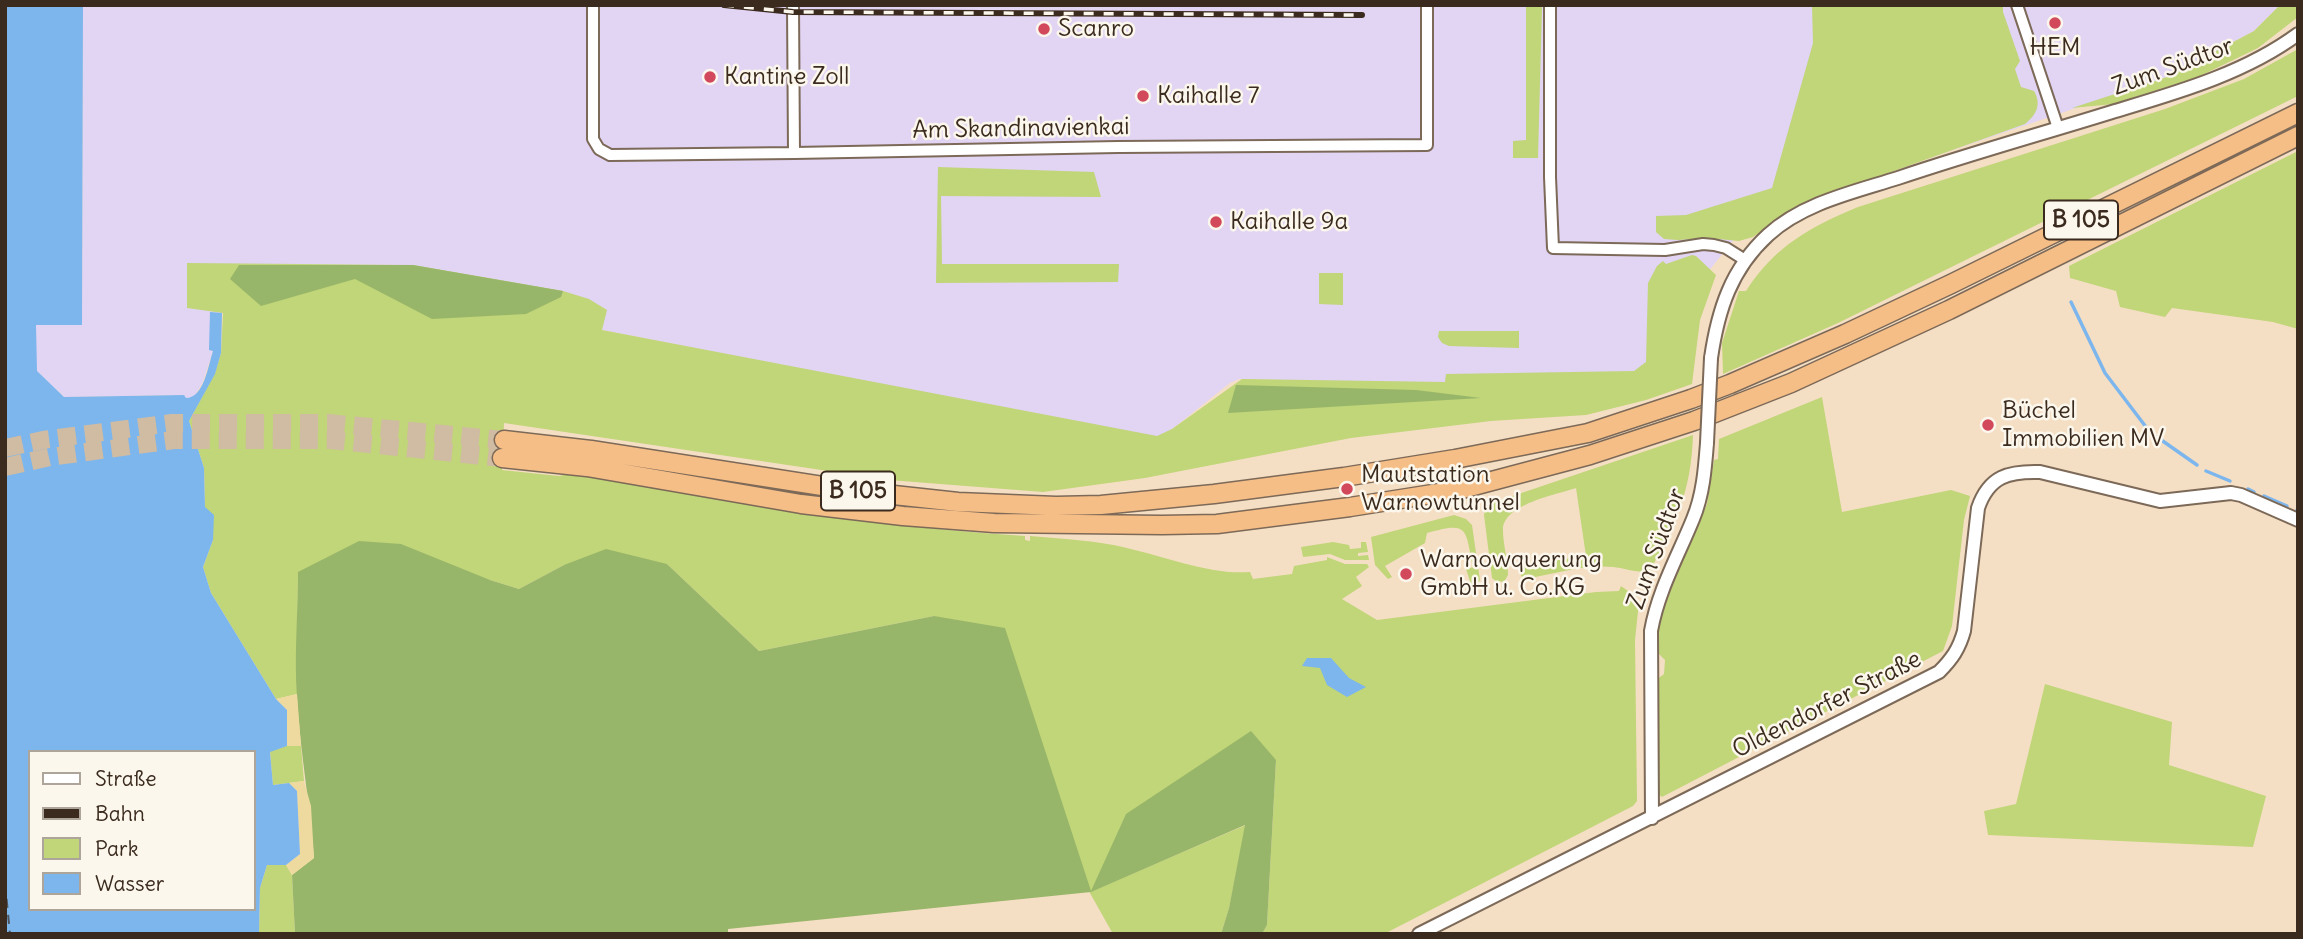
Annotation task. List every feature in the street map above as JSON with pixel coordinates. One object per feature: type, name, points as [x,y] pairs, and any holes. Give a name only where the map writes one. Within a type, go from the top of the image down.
[{"type":"highway","name":"B 105","points":[[2294,139],[1949,310],[1791,383],[1694,421],[1590,455],[1458,490],[1217,524],[994,523],[903,516],[801,503],[587,467],[503,449],[603,452],[848,490],[958,502],[1056,506],[1101,505],[1214,494],[1455,459],[1588,433],[1691,400],[1951,284],[2298,113]]},
{"type":"street","points":[[593,5],[593,139],[599,149],[610,155],[794,153],[793,5]]},
{"type":"street","name":"Am Skandinavienkai","points":[[794,153],[1427,145],[1427,5]]},
{"type":"street","points":[[1550,5],[1550,177],[1553,248],[1665,250],[1714,245],[1726,248],[1745,260]]},
{"type":"street","points":[[2017,5],[2058,128]]},
{"type":"street","name":"Zum Südtor","points":[[1651,818],[1651,631],[1657,602],[1694,517],[1700,496],[1707,443],[1711,358],[1722,306],[1735,275],[1745,260],[1782,224],[1825,202],[2187,89],[2233,70],[2298,34]]},
{"type":"street","name":"Oldendorfer Straße","points":[[1419,934],[1939,672],[1959,648],[1964,631],[1978,508],[1983,495],[1999,479],[2023,472],[2040,472],[2160,500],[2231,493],[2298,520]]},
{"type":"shaded area","points":[[83,5],[2280,5],[2254,31],[2167,77],[1794,204],[1735,238],[1704,277],[1682,361],[1636,374],[1446,384],[1239,379],[1157,438],[602,330],[606,309],[588,300],[222,265],[222,313],[210,313],[213,351],[203,382],[194,397],[64,397],[36,371],[36,325],[82,324]]},
{"type":"green space","points":[[1526,5],[1541,5],[1542,8],[1538,158],[1513,158],[1513,141],[1526,140]]},
{"type":"green space","points":[[2003,5],[2020,61],[2015,69],[2021,87],[2034,91],[2038,101],[2035,113],[2025,124],[1799,205],[1753,237],[1739,241],[1708,238],[1678,240],[1664,239],[1656,232],[1656,216],[1686,215],[1772,188],[1813,43],[1812,6]]},
{"type":"green space","points":[[2280,5],[2298,5],[2298,17],[2258,48],[2198,77],[2114,104],[2072,108],[2167,77],[2254,31]]},
{"type":"green space","points":[[2298,49],[2298,96],[1838,323],[1723,374],[1722,343],[1739,291],[1746,291],[1757,275],[1782,250],[1824,222],[1858,207],[2165,109],[2244,79]]},
{"type":"green space","points":[[2298,151],[2298,329],[2273,322],[2172,308],[2165,317],[2120,307],[2116,291],[2070,278],[2069,266]]},
{"type":"green space","points":[[938,167],[1094,172],[1101,197],[941,196],[942,264],[1119,264],[1118,282],[936,283]]},
{"type":"green space","points":[[1692,255],[1716,275],[1700,320],[1692,384],[1646,400],[1586,415],[1491,421],[1351,438],[1145,478],[1043,492],[889,480],[504,423],[502,470],[559,476],[574,473],[857,520],[1025,536],[1025,540],[1030,541],[1030,536],[1103,543],[1219,571],[1250,572],[1253,579],[1292,574],[1294,566],[1327,560],[1327,557],[1345,564],[1367,564],[1369,567],[1356,577],[1362,586],[1342,599],[1377,620],[1619,591],[1621,586],[1639,602],[1635,640],[1637,801],[1633,806],[1384,934],[1262,934],[1267,925],[1276,760],[1092,891],[1246,825],[1221,934],[1113,934],[934,616],[759,651],[667,564],[564,565],[519,589],[490,580],[298,572],[297,694],[276,699],[211,593],[203,567],[213,540],[205,507],[204,468],[189,421],[215,373],[221,353],[223,313],[187,308],[187,263],[413,265],[563,291],[589,299],[607,310],[602,330],[1157,436],[1172,429],[1242,379],[1445,382],[1446,374],[1634,371],[1646,362],[1648,283],[1657,266],[1663,261],[1666,264]]},
{"type":"green space","points":[[239,265],[413,265],[563,291],[561,297],[526,314],[432,319],[355,279],[261,306],[230,279]]},
{"type":"green space","points":[[1319,273],[1343,273],[1343,305],[1319,304]]},
{"type":"green space","points":[[1439,331],[1519,331],[1519,348],[1449,346],[1442,343],[1438,337]]},
{"type":"green space","points":[[1236,385],[1416,390],[1481,398],[1228,413]]},
{"type":"green space","points":[[1822,397],[1842,512],[1951,490],[1970,496],[1964,520],[1952,626],[1943,651],[1662,797],[1656,792],[1656,680],[1664,674],[1665,660],[1658,653],[1659,624],[1707,504],[1714,460],[1718,459],[1719,439]]},
{"type":"green space","points":[[1693,435],[1689,473],[1681,505],[1651,569],[1637,571],[1591,567],[1525,579],[1521,576],[1520,568],[1524,565],[1586,556],[1576,488],[1532,502],[1512,513],[1505,521],[1503,530],[1508,575],[1504,582],[1492,578],[1484,515],[1486,505]]},
{"type":"green space","points":[[1454,515],[1466,519],[1472,525],[1480,580],[1477,585],[1471,584],[1466,569],[1473,567],[1466,536],[1458,528],[1427,533],[1425,543],[1385,566],[1392,577],[1388,579],[1375,565],[1371,537]]},
{"type":"green space","points":[[359,541],[401,544],[519,589],[564,565],[606,549],[667,564],[759,651],[934,616],[1005,628],[1091,891],[1126,814],[1251,731],[1276,760],[1267,925],[1262,934],[1221,934],[1229,908],[1245,825],[1091,892],[728,929],[728,934],[295,934],[292,875],[314,858],[297,697],[298,572]]},
{"type":"green space","points":[[1333,542],[1349,545],[1350,549],[1361,548],[1361,542],[1366,542],[1368,552],[1358,553],[1358,556],[1368,555],[1369,560],[1345,560],[1330,554],[1303,557],[1301,547]]},
{"type":"green space","points":[[2045,684],[2172,722],[2169,765],[2266,796],[2253,847],[1988,835],[1984,811],[2016,804]]},
{"type":"green space","points":[[287,746],[301,746],[304,781],[273,785],[270,751]]},
{"type":"green space","points":[[267,865],[286,865],[292,875],[295,934],[259,934],[260,888]]},
{"type":"sand","points":[[297,694],[301,746],[287,746],[287,710],[276,699]]},
{"type":"sand","points":[[304,781],[311,806],[314,858],[292,875],[286,865],[300,854],[297,791],[289,783]]},
{"type":"water","points":[[5,5],[83,5],[82,325],[36,325],[37,371],[64,397],[192,397],[201,387],[213,351],[209,350],[210,312],[222,313],[221,353],[215,374],[189,421],[204,468],[205,507],[214,515],[213,540],[203,567],[211,593],[276,699],[287,710],[287,746],[270,752],[273,785],[289,783],[297,791],[300,854],[286,865],[267,865],[260,888],[259,934],[5,934]]},
{"type":"water","points":[[1307,658],[1331,658],[1349,678],[1366,687],[1347,697],[1327,685],[1320,668],[1302,666]]},
{"type":"waterway","points":[[2071,302],[2105,373],[2146,427]]},
{"type":"waterway","points":[[2157,437],[2197,465]]},
{"type":"waterway","points":[[2206,471],[2230,481]]},
{"type":"waterway","points":[[2248,489],[2254,492]]},
{"type":"waterway","points":[[2264,496],[2287,506]]},
{"type":"ferry route","points":[[5,883],[10,934]]},
{"type":"tunnel","points":[[5,448],[43,440],[172,423],[328,423],[504,440]]},
{"type":"tunnel","points":[[5,467],[50,457],[174,440],[331,440],[502,458]]},
{"type":"railway","points":[[724,5],[793,12],[1362,15]]},
{"type":"place","name":"HEM","points":[[2055,23]]},
{"type":"place","name":"Scanro","points":[[1044,29]]},
{"type":"place","name":"Kantine Zoll","points":[[710,77]]},
{"type":"place","name":"Kaihalle 7","points":[[1143,96]]},
{"type":"place","name":"Kaihalle 9a","points":[[1216,222]]},
{"type":"place","name":"Büchel Immobilien MV","points":[[1988,425]]},
{"type":"place","name":"Mautstation Warnowtunnel","points":[[1347,489]]},
{"type":"place","name":"Warnowquerung GmbH u. Co.KG","points":[[1406,574]]}]
